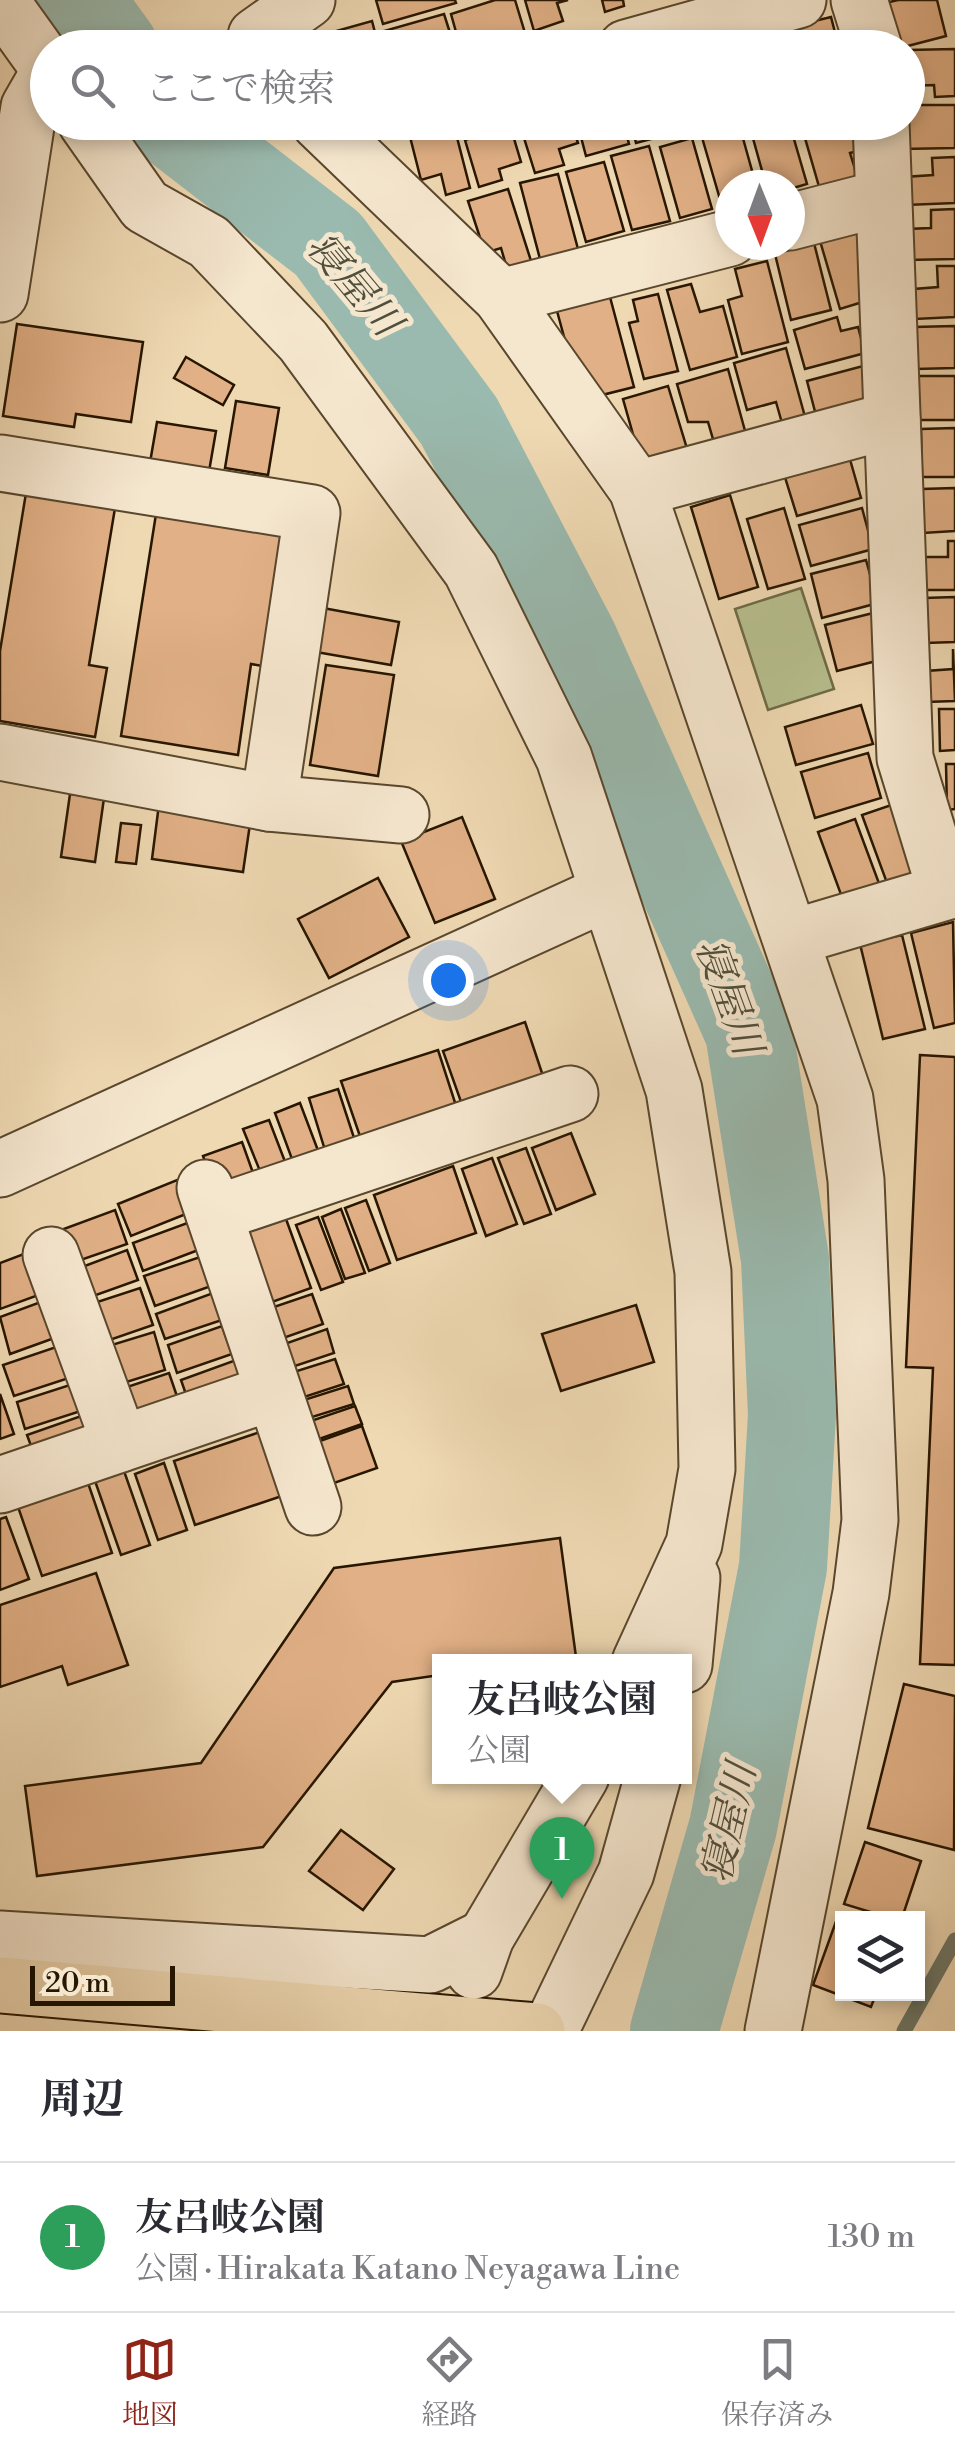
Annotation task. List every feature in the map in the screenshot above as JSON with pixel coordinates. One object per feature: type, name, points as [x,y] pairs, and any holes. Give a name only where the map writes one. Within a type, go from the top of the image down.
[{"type":"main road","points":[[0,1985],[537,2031]]},
{"type":"street","points":[[0,0],[30,44]]},
{"type":"street","points":[[250,28],[307,0]]},
{"type":"street","points":[[858,0],[868,30]]},
{"type":"street","points":[[686,30],[775,3]]},
{"type":"street","points":[[0,294],[30,105]]},
{"type":"street","points":[[99,140],[145,206],[208,242],[303,340],[472,570],[564,758],[674,1090],[702,1272],[708,1468],[694,1544],[685,1654]]},
{"type":"street","points":[[348,140],[501,298],[637,489],[845,1099],[856,1180],[870,1520],[861,1592],[773,2031]]},
{"type":"street","points":[[790,938],[946,892],[905,758],[881,140]]},
{"type":"street","points":[[805,218],[884,198]]},
{"type":"street","points":[[501,298],[715,242]]},
{"type":"street","points":[[637,489],[892,420]]},
{"type":"street","points":[[0,463],[312,513],[268,803]]},
{"type":"street","points":[[0,752],[268,803],[401,815]]},
{"type":"street","points":[[0,1169],[606,893]]},
{"type":"street","points":[[313,1507],[210,1201],[570,1094]]},
{"type":"street","points":[[52,1254],[120,1444]]},
{"type":"street","points":[[0,1484],[274,1392]]},
{"type":"street","points":[[644,1654],[694,1544]]},
{"type":"street","points":[[0,1939],[430,1965],[478,1960],[577,1784]]},
{"type":"street","points":[[550,2031],[626,1873],[651,1784]]},
{"type":"green space","points":[[801,588],[834,689],[768,710],[735,609]]},
{"type":"building","points":[[376,0],[455,0],[456,3],[383,24]]},
{"type":"building","points":[[495,0],[515,0],[524,30],[455,30],[451,14]]},
{"type":"building","points":[[525,0],[568,0],[557,3],[563,21],[534,30]]},
{"type":"building","points":[[602,0],[623,0],[624,6],[605,12]]},
{"type":"building","points":[[937,0],[946,36],[925,41],[925,30],[892,30],[881,4]]},
{"type":"building","points":[[444,14],[449,30],[388,30]]},
{"type":"building","points":[[831,17],[834,30],[777,30]]},
{"type":"building","points":[[372,21],[374,30],[340,30]]},
{"type":"building","points":[[955,49],[955,96],[935,97],[934,85],[925,85],[925,50]]},
{"type":"building","points":[[925,105],[955,105],[955,148],[902,149],[903,140],[925,140]]},
{"type":"building","points":[[411,140],[458,140],[470,188],[446,195],[441,174],[421,180]]},
{"type":"building","points":[[465,140],[514,140],[521,162],[499,169],[502,180],[479,187]]},
{"type":"building","points":[[525,140],[577,140],[578,143],[559,149],[564,165],[535,173]]},
{"type":"building","points":[[582,140],[628,140],[629,144],[586,156]]},
{"type":"building","points":[[693,140],[712,209],[680,218],[660,147]]},
{"type":"building","points":[[703,140],[743,140],[752,170],[715,170],[715,182]]},
{"type":"building","points":[[753,140],[794,140],[803,170],[762,170]]},
{"type":"building","points":[[806,140],[860,140],[863,150],[850,153],[858,179],[820,190]]},
{"type":"building","points":[[649,146],[670,221],[632,230],[611,156]]},
{"type":"building","points":[[955,157],[955,203],[906,205],[904,177],[933,175],[932,158]]},
{"type":"building","points":[[604,162],[624,231],[586,242],[566,172]]},
{"type":"building","points":[[558,174],[578,249],[540,259],[520,183]]},
{"type":"building","points":[[508,189],[532,264],[508,272],[501,248],[485,253],[468,201]]},
{"type":"building","points":[[955,209],[955,259],[907,260],[906,229],[931,228],[931,210]]},
{"type":"building","points":[[857,224],[868,263],[869,300],[840,309],[818,234]]},
{"type":"building","points":[[814,243],[831,310],[791,320],[776,260],[805,260],[805,246]]},
{"type":"building","points":[[767,261],[788,342],[742,354],[728,300],[742,296],[735,269]]},
{"type":"building","points":[[937,266],[955,266],[955,317],[915,319],[914,289],[938,287]]},
{"type":"building","points":[[691,284],[700,312],[723,306],[737,357],[690,370],[667,290]]},
{"type":"building","points":[[658,294],[678,371],[644,379],[629,323],[638,321],[633,300]]},
{"type":"building","points":[[610,297],[634,387],[602,395],[570,359],[557,311]]},
{"type":"building","points":[[837,317],[841,331],[858,327],[865,353],[805,369],[794,330]]},
{"type":"building","points":[[17,324],[143,342],[131,422],[76,414],[74,427],[3,416]]},
{"type":"building","points":[[955,326],[955,368],[915,369],[914,327]]},
{"type":"building","points":[[786,348],[807,424],[784,430],[776,402],[747,410],[734,363]]},
{"type":"building","points":[[186,357],[234,385],[223,405],[174,378]]},
{"type":"building","points":[[863,366],[874,408],[818,423],[807,381]]},
{"type":"building","points":[[728,369],[747,438],[715,446],[708,422],[688,422],[677,384]]},
{"type":"building","points":[[917,376],[955,376],[955,420],[917,420]]},
{"type":"building","points":[[668,386],[688,452],[642,466],[623,399]]},
{"type":"building","points":[[236,401],[279,408],[268,475],[225,468]]},
{"type":"building","points":[[157,422],[216,431],[207,483],[148,474]]},
{"type":"building","points":[[955,428],[955,477],[922,477],[921,429]]},
{"type":"building","points":[[849,456],[861,498],[797,516],[784,474]]},
{"type":"building","points":[[27,487],[116,502],[89,665],[107,668],[95,737],[0,721],[0,651]]},
{"type":"building","points":[[955,488],[955,531],[923,533],[922,489]]},
{"type":"building","points":[[730,495],[758,587],[719,599],[691,507]]},
{"type":"building","points":[[784,508],[805,579],[768,589],[747,519]]},
{"type":"building","points":[[862,508],[873,549],[811,566],[799,525]]},
{"type":"building","points":[[156,514],[289,535],[268,667],[251,664],[238,755],[121,736]]},
{"type":"building","points":[[948,541],[955,541],[955,590],[924,590],[924,557],[948,557]]},
{"type":"building","points":[[866,560],[878,603],[822,618],[811,574]]},
{"type":"building","points":[[955,597],[955,642],[925,643],[924,598]]},
{"type":"building","points":[[323,608],[399,622],[391,665],[316,652]]},
{"type":"building","points":[[881,611],[892,657],[837,671],[825,625]]},
{"type":"building","points":[[953,649],[955,701],[926,702],[926,671],[953,669]]},
{"type":"building","points":[[326,665],[394,675],[378,776],[310,765]]},
{"type":"building","points":[[861,705],[873,744],[796,765],[785,727]]},
{"type":"building","points":[[939,709],[955,709],[955,750],[940,751]]},
{"type":"building","points":[[868,753],[881,798],[815,818],[801,772]]},
{"type":"building","points":[[946,764],[955,764],[955,809],[947,810]]},
{"type":"building","points":[[70,794],[104,798],[95,862],[61,857]]},
{"type":"building","points":[[900,802],[924,870],[887,883],[862,815]]},
{"type":"building","points":[[159,804],[251,817],[243,872],[152,859]]},
{"type":"building","points":[[462,817],[495,899],[435,923],[401,841]]},
{"type":"building","points":[[855,819],[880,886],[843,900],[818,832]]},
{"type":"building","points":[[121,823],[141,825],[136,864],[116,862]]},
{"type":"building","points":[[378,878],[409,937],[329,978],[298,919]]},
{"type":"building","points":[[953,922],[955,1023],[934,1028],[911,933]]},
{"type":"building","points":[[902,935],[925,1029],[883,1039],[860,944]]},
{"type":"building","points":[[525,1022],[547,1088],[466,1116],[443,1051]]},
{"type":"building","points":[[438,1050],[460,1118],[364,1148],[341,1081]]},
{"type":"building","points":[[920,1055],[955,1057],[955,1665],[920,1664],[933,1368],[906,1367]]},
{"type":"building","points":[[338,1089],[358,1150],[328,1160],[309,1098]]},
{"type":"building","points":[[300,1103],[322,1161],[296,1170],[275,1113]]},
{"type":"building","points":[[269,1120],[289,1172],[264,1181],[243,1129]]},
{"type":"building","points":[[571,1133],[595,1194],[556,1210],[532,1148]]},
{"type":"building","points":[[242,1142],[257,1184],[218,1199],[203,1156]]},
{"type":"building","points":[[526,1148],[551,1214],[524,1224],[498,1158]]},
{"type":"building","points":[[492,1158],[517,1224],[486,1236],[462,1169]]},
{"type":"building","points":[[453,1166],[476,1233],[397,1260],[374,1195]]},
{"type":"building","points":[[177,1180],[191,1212],[131,1236],[118,1204]]},
{"type":"building","points":[[366,1200],[390,1263],[369,1271],[345,1208]]},
{"type":"building","points":[[341,1209],[365,1273],[345,1279],[322,1217]]},
{"type":"building","points":[[115,1210],[127,1244],[72,1263],[61,1230]]},
{"type":"building","points":[[318,1217],[343,1282],[321,1290],[296,1225]]},
{"type":"building","points":[[286,1219],[311,1288],[261,1306],[236,1236]]},
{"type":"building","points":[[190,1222],[201,1249],[143,1271],[133,1243]]},
{"type":"building","points":[[127,1250],[138,1280],[85,1299],[74,1270]]},
{"type":"building","points":[[29,1252],[44,1293],[0,1309],[0,1263]]},
{"type":"building","points":[[203,1256],[214,1285],[155,1306],[144,1276]]},
{"type":"building","points":[[140,1288],[153,1325],[101,1343],[88,1305]]},
{"type":"building","points":[[213,1293],[222,1320],[165,1339],[156,1314]]},
{"type":"building","points":[[312,1294],[323,1324],[275,1341],[265,1310]]},
{"type":"building","points":[[46,1300],[60,1336],[10,1354],[0,1317]]},
{"type":"building","points":[[636,1305],[654,1362],[561,1391],[542,1334]]},
{"type":"building","points":[[222,1326],[232,1354],[177,1373],[168,1345]]},
{"type":"building","points":[[327,1329],[334,1353],[280,1371],[273,1348]]},
{"type":"building","points":[[154,1332],[165,1370],[117,1385],[105,1347]]},
{"type":"building","points":[[62,1345],[72,1377],[14,1396],[3,1365]]},
{"type":"building","points":[[335,1359],[344,1384],[289,1402],[281,1376]]},
{"type":"building","points":[[236,1360],[247,1390],[191,1409],[181,1380]]},
{"type":"building","points":[[169,1373],[181,1408],[133,1424],[121,1389]]},
{"type":"building","points":[[76,1383],[84,1410],[25,1429],[17,1402]]},
{"type":"building","points":[[348,1386],[354,1404],[293,1423],[288,1405]]},
{"type":"building","points":[[0,1394],[14,1434],[0,1439]]},
{"type":"building","points":[[355,1406],[362,1424],[302,1445],[296,1426]]},
{"type":"building","points":[[84,1415],[94,1442],[37,1462],[27,1435]]},
{"type":"building","points":[[362,1426],[377,1468],[317,1489],[303,1447]]},
{"type":"building","points":[[263,1431],[285,1495],[195,1525],[174,1461]]},
{"type":"building","points":[[164,1463],[187,1530],[158,1540],[135,1474]]},
{"type":"building","points":[[124,1471],[150,1545],[121,1555],[95,1481]]},
{"type":"building","points":[[87,1480],[112,1553],[42,1576],[17,1504]]},
{"type":"building","points":[[6,1517],[29,1579],[0,1590],[0,1519]]},
{"type":"building","points":[[560,1538],[576,1654],[432,1654],[432,1676],[392,1682],[263,1847],[37,1876],[25,1786],[201,1763],[334,1568]]},
{"type":"building","points":[[96,1573],[128,1665],[68,1685],[62,1666],[0,1687],[0,1605]]},
{"type":"building","points":[[904,1684],[955,1696],[954,1850],[868,1828]]},
{"type":"building","points":[[341,1830],[394,1869],[363,1910],[309,1871]]},
{"type":"building","points":[[865,1842],[921,1861],[904,1911],[867,1911],[844,1904]]},
{"type":"building","points":[[835,1924],[835,1993],[813,1985]]},
{"type":"waterway","name":"寝屋川","points":[[79,0],[101,30]]},
{"type":"waterway","name":"寝屋川","points":[[193,140],[328,244],[459,421],[574,641],[749,1032],[785,1259],[792,1415],[783,1567],[733,1827],[674,2031]]},
{"type":"waterway","points":[[904,2031],[955,1940]]},
{"type":"place","name":"友呂岐公園","points":[[562,1899]]}]
